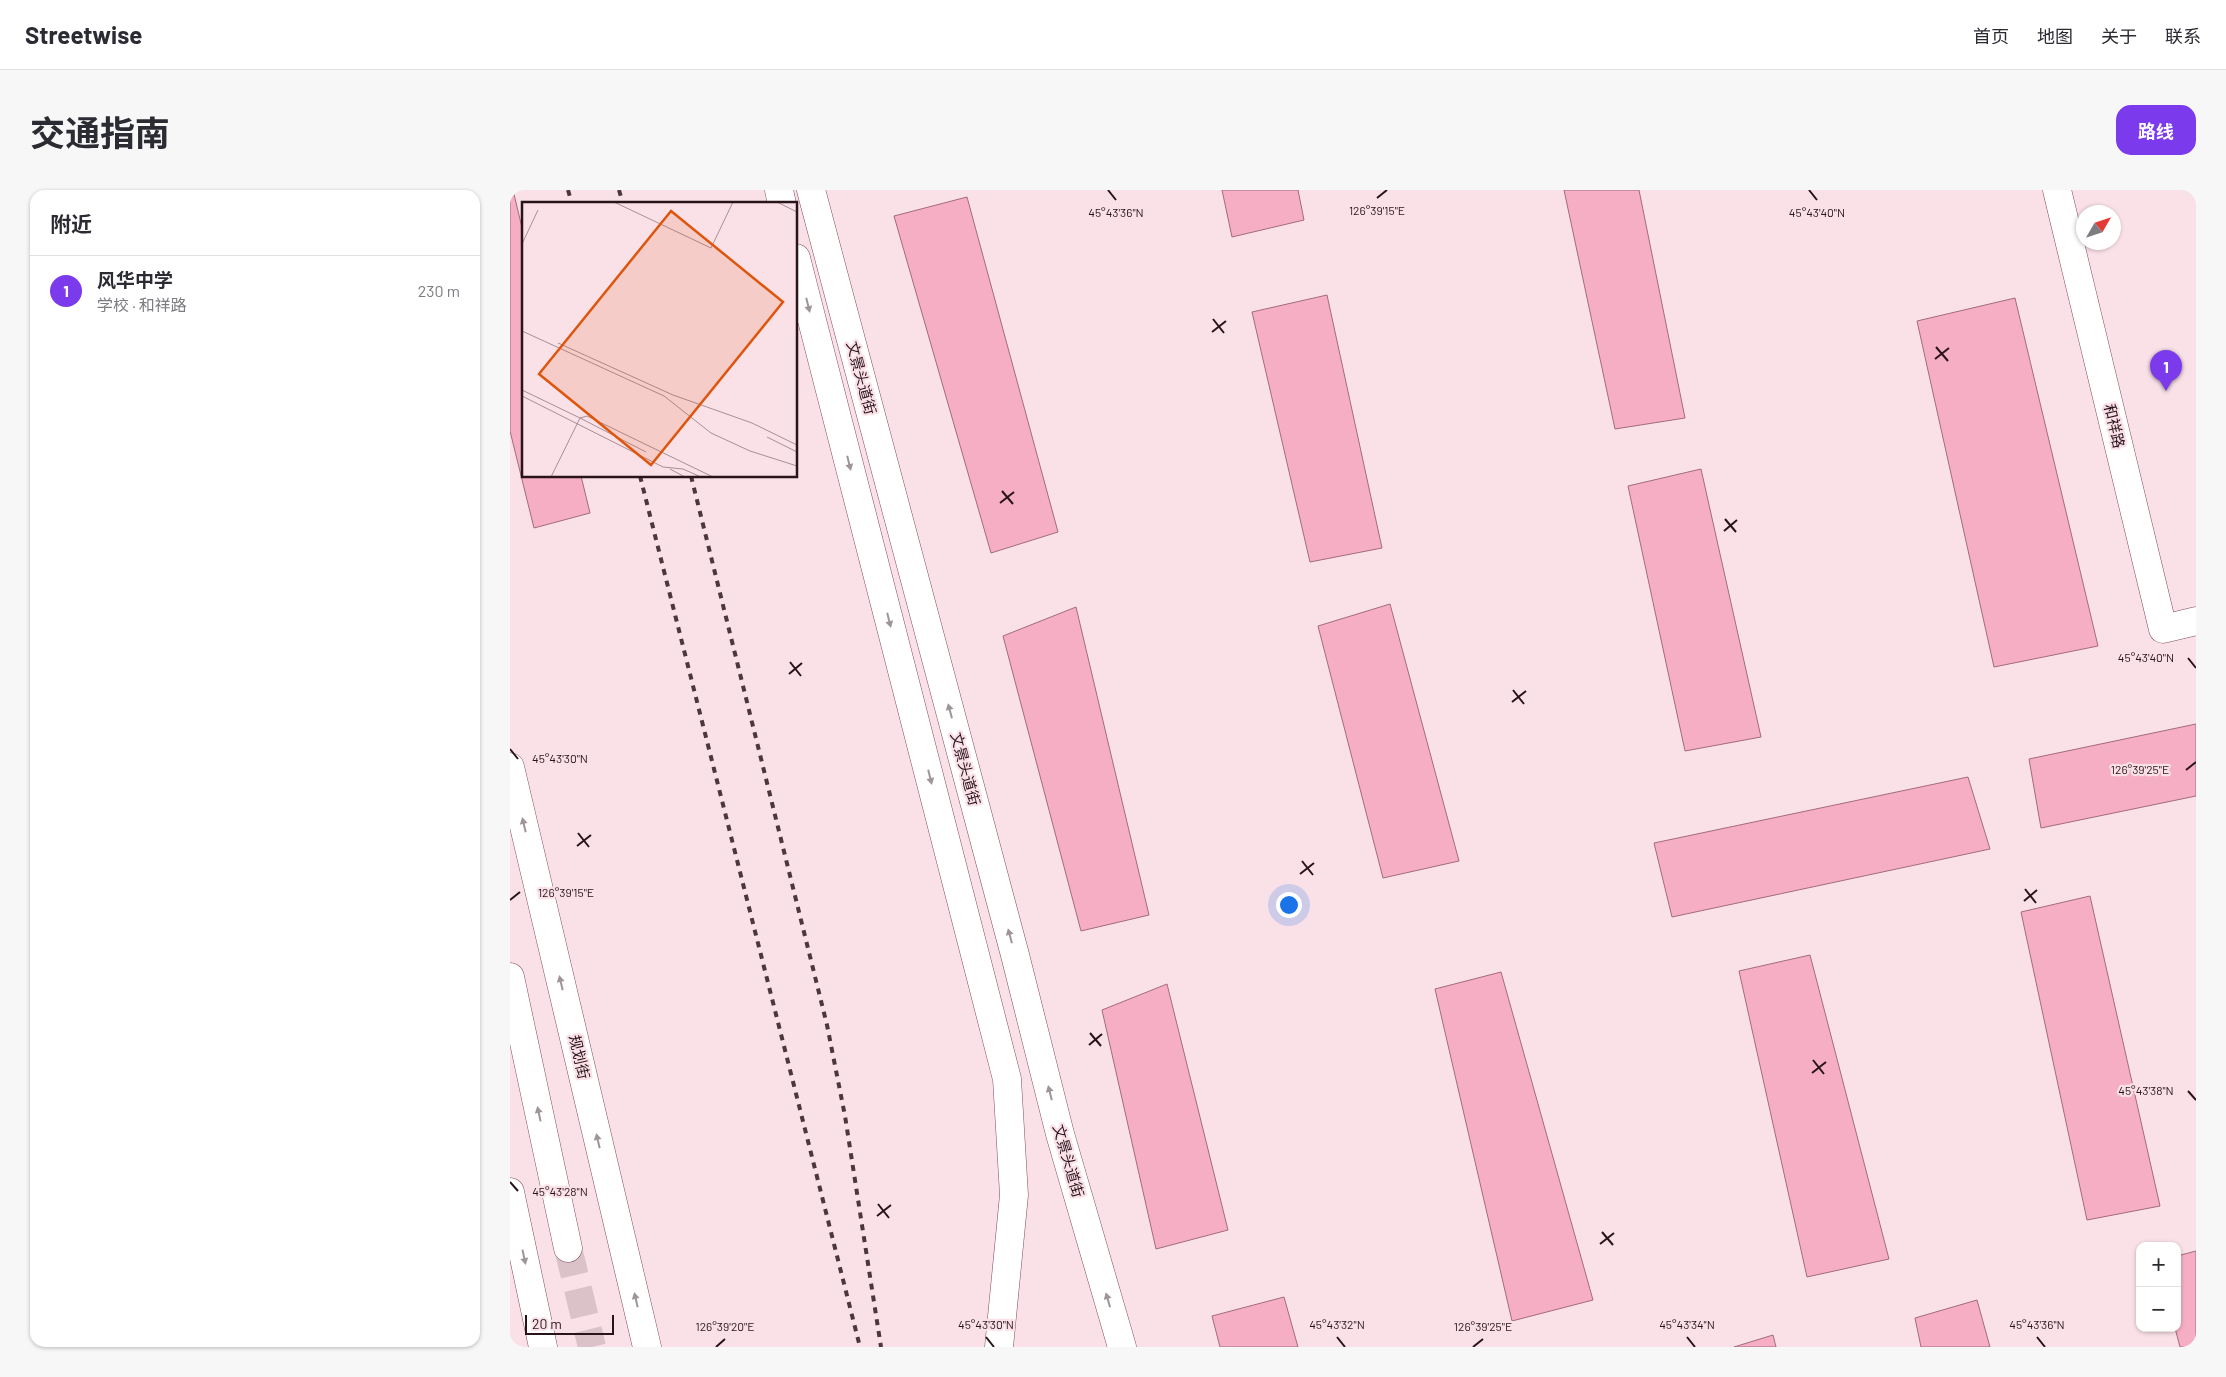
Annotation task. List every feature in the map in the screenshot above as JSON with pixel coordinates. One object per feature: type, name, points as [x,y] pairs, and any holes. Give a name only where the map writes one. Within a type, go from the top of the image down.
[{"type":"main road","name":"文景头道街","points":[[811,190],[1013,946],[1060,1134],[1122,1347]]},
{"type":"main road","name":"和祥路","points":[[2057,190],[2162,629],[2196,621]]},
{"type":"main road","points":[[798,266],[1007,1079],[1014,1194],[999,1347]]},
{"type":"main road","name":"规划街","points":[[510,767],[647,1347]]},
{"type":"main road","points":[[510,977],[568,1248]]},
{"type":"main road","points":[[510,1192],[543,1347]]},
{"type":"building","points":[[510,190],[513,190],[522,228],[522,478],[581,478],[590,513],[534,528],[510,431]]},
{"type":"building","points":[[1222,190],[1298,190],[1304,220],[1232,237]]},
{"type":"building","points":[[1564,190],[1639,190],[1685,418],[1615,429]]},
{"type":"building","points":[[967,197],[1058,532],[991,553],[894,216]]},
{"type":"building","points":[[1327,295],[1382,548],[1310,562],[1252,312]]},
{"type":"building","points":[[2015,298],[2098,646],[1994,667],[1917,321]]},
{"type":"building","points":[[1701,469],[1761,737],[1685,751],[1628,486]]},
{"type":"building","points":[[1390,604],[1459,861],[1383,878],[1318,626]]},
{"type":"building","points":[[1076,607],[1149,915],[1081,931],[1003,636]]},
{"type":"building","points":[[2196,724],[2196,796],[2041,828],[2029,759]]},
{"type":"building","points":[[1968,777],[1990,849],[1672,917],[1654,843]]},
{"type":"building","points":[[2090,896],[2160,1206],[2087,1220],[2021,912]]},
{"type":"building","points":[[1810,955],[1889,1259],[1807,1277],[1739,971]]},
{"type":"building","points":[[1501,972],[1593,1300],[1512,1321],[1435,989]]},
{"type":"building","points":[[1167,984],[1228,1230],[1156,1249],[1102,1010]]},
{"type":"building","points":[[2196,1251],[2196,1347],[2180,1347],[2176,1332],[2181,1332],[2181,1255]]},
{"type":"building","points":[[1284,1297],[1298,1347],[1220,1347],[1212,1316]]},
{"type":"building","points":[[1977,1300],[1990,1347],[1921,1347],[1915,1318]]},
{"type":"building","points":[[1773,1335],[1776,1347],[1734,1347]]},
{"type":"tunnel","points":[[568,1248],[592,1347]]},
{"type":"railway","points":[[568,190],[571,202]]},
{"type":"railway","points":[[619,190],[622,202]]},
{"type":"railway","points":[[641,478],[860,1347]]},
{"type":"railway","points":[[691,478],[827,1025],[845,1116],[881,1347]]},
{"type":"place","name":"风华中学","points":[[2166,391]]}]
